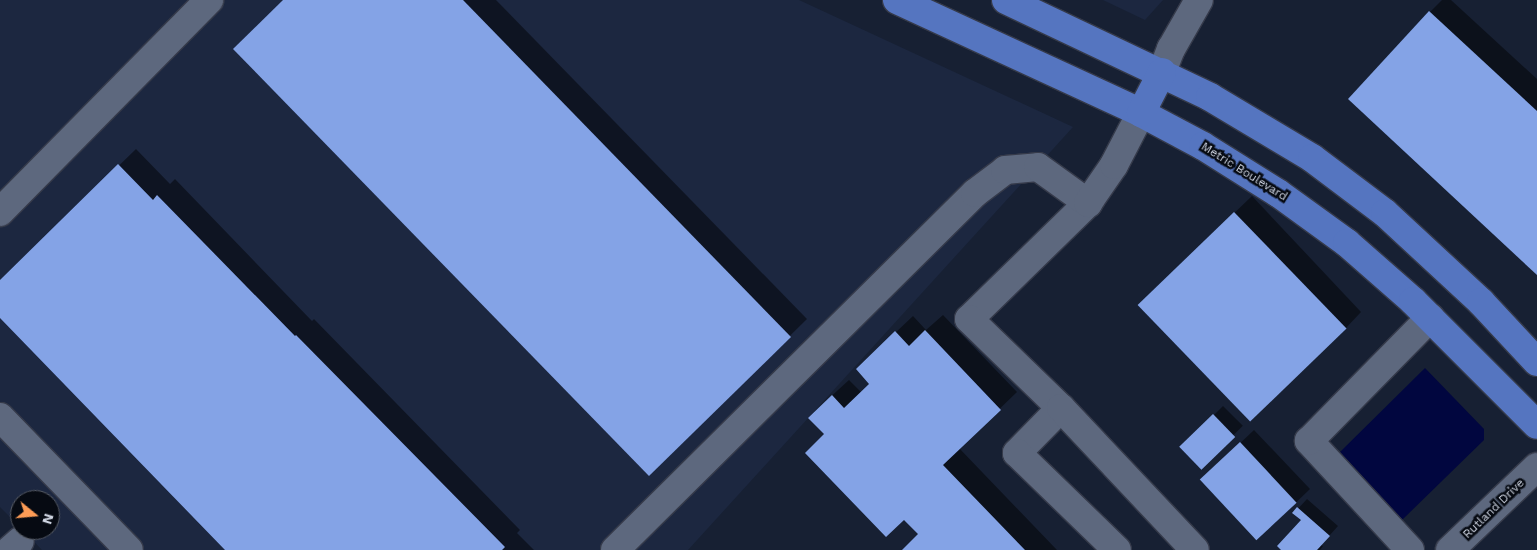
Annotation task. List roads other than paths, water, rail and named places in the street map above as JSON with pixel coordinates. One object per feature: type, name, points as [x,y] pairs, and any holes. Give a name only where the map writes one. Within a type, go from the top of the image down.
[{"type":"main road","name":"Metric Boulevard","points":[[897,0],[1142,114],[1203,146],[1278,192],[1347,243],[1430,318],[1537,425]]},
{"type":"main road","points":[[1006,0],[1162,72],[1274,133],[1349,184],[1385,213],[1481,302],[1537,362]]},
{"type":"main road","points":[[1142,114],[1162,72]]},
{"type":"street","points":[[0,212],[209,0]]},
{"type":"street","points":[[1162,72],[1171,49],[1199,0]]},
{"type":"street","points":[[1142,114],[1114,165],[1088,203],[969,319],[1060,408],[1194,550]]},
{"type":"street","points":[[615,550],[974,193],[1005,170],[1038,167],[1088,203]]},
{"type":"street","points":[[1410,550],[1309,442],[1430,318]]},
{"type":"street","points":[[1060,408],[1017,454],[1117,550]]},
{"type":"street","points":[[0,417],[129,550]]},
{"type":"street","name":"Rutland Drive","points":[[1450,550],[1537,468]]}]
